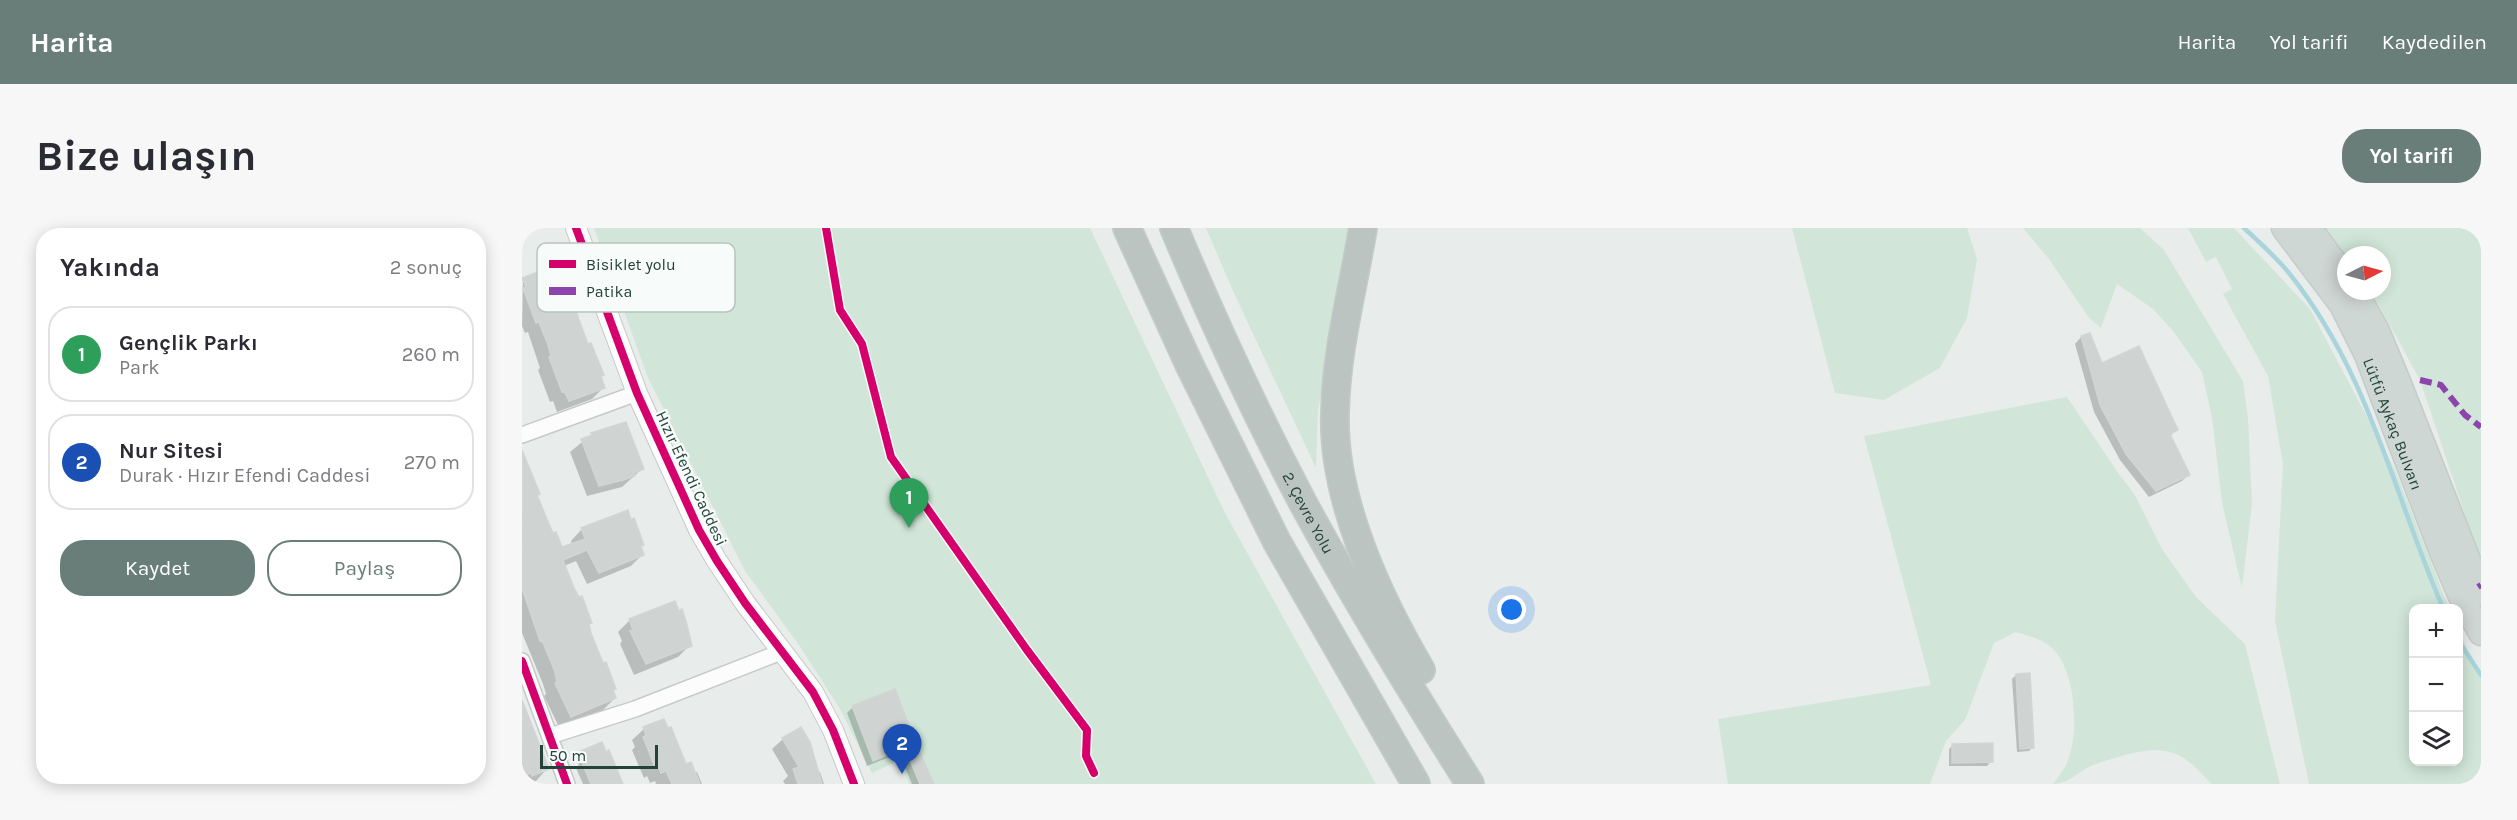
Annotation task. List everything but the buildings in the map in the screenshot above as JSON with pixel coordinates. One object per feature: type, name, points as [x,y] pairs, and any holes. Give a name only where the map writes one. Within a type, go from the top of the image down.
[{"type":"highway","points":[[1127,228],[1189,364],[1277,542],[1416,784]]},
{"type":"highway","name":"2. Çevre Yolu","points":[[1174,228],[1242,378],[1302,502],[1411,690],[1470,784]]},
{"type":"highway","points":[[1363,228],[1343,338],[1334,413],[1336,449],[1344,488],[1359,541],[1403,640],[1489,784]]},
{"type":"main road","name":"Lütfü Aykaç Bulvarı","points":[[2284,228],[2342,305],[2367,355],[2442,552],[2462,599],[2481,633]]},
{"type":"main road","points":[[2309,228],[2337,266]]},
{"type":"main road","name":"Lütfü Aykaç Bulvarı","points":[[2360,300],[2377,331],[2395,373],[2481,593]]},
{"type":"street","name":"Hızır Efendi Caddesi","points":[[576,228],[582,243]]},
{"type":"street","name":"Hızır Efendi Caddesi","points":[[608,312],[638,393],[705,540],[717,561],[781,652],[813,692],[833,730],[854,784]]},
{"type":"street","points":[[522,435],[638,393]]},
{"type":"street","points":[[550,736],[635,709],[781,652]]},
{"type":"street","points":[[522,661],[567,784]]},
{"type":"green space","points":[[594,228],[1090,228],[1225,513],[1376,784],[909,784],[900,760],[872,773],[840,709],[799,645],[745,571],[648,378],[624,312],[735,312],[735,243],[599,243]]},
{"type":"green space","points":[[1206,228],[1350,228],[1318,411],[1316,468],[1233,291]]},
{"type":"green space","points":[[1792,228],[1967,228],[1977,259],[1967,318],[1940,368],[1884,400],[1835,393]]},
{"type":"green space","points":[[2023,228],[2140,228],[2164,250],[2243,381],[2248,418],[2252,504],[2242,588],[2222,503],[2212,418],[2202,372],[2173,331],[2153,309],[2117,284],[2101,328],[2089,318],[2049,259]]},
{"type":"green space","points":[[2188,228],[2234,228],[2310,309],[2395,470],[2447,604],[2409,604],[2409,766],[2463,766],[2463,641],[2481,675],[2481,784],[2309,784],[2275,621],[2283,464],[2268,376],[2223,294],[2232,289],[2216,257],[2206,262]]},
{"type":"green space","points":[[2321,228],[2481,228],[2481,563],[2420,380],[2376,300],[2391,300],[2391,246],[2338,246]]},
{"type":"green space","points":[[2067,397],[2135,495],[2162,549],[2196,597],[2245,644],[2280,784],[2211,784],[2182,757],[2162,751],[2150,751],[2137,752],[2098,763],[2068,780],[2053,784],[2068,760],[2074,734],[2071,687],[2061,659],[2053,649],[2041,641],[2016,632],[1994,643],[1965,720],[1946,741],[1930,784],[1728,784],[1718,719],[1931,685],[1864,436]]},
{"type":"waterway","points":[[2244,228],[2289,273],[2317,312],[2340,352],[2378,435],[2441,604]]},
{"type":"waterway","points":[[2463,648],[2481,675]]},
{"type":"marked path","points":[[2420,380],[2441,385],[2465,415],[2481,427]]},
{"type":"cycle path","points":[[576,228],[582,243]]},
{"type":"cycle path","points":[[826,228],[840,310],[862,344],[891,457],[1027,650],[1087,730],[1086,756],[1094,773]]},
{"type":"cycle path","points":[[607,312],[637,393],[699,530],[745,603],[813,692],[833,730],[854,784]]},
{"type":"cycle path","points":[[522,661],[567,784]]},
{"type":"place","name":"Gençlik Parkı","points":[[909,528]]},
{"type":"place","name":"Nur Sitesi","points":[[902,774]]}]
